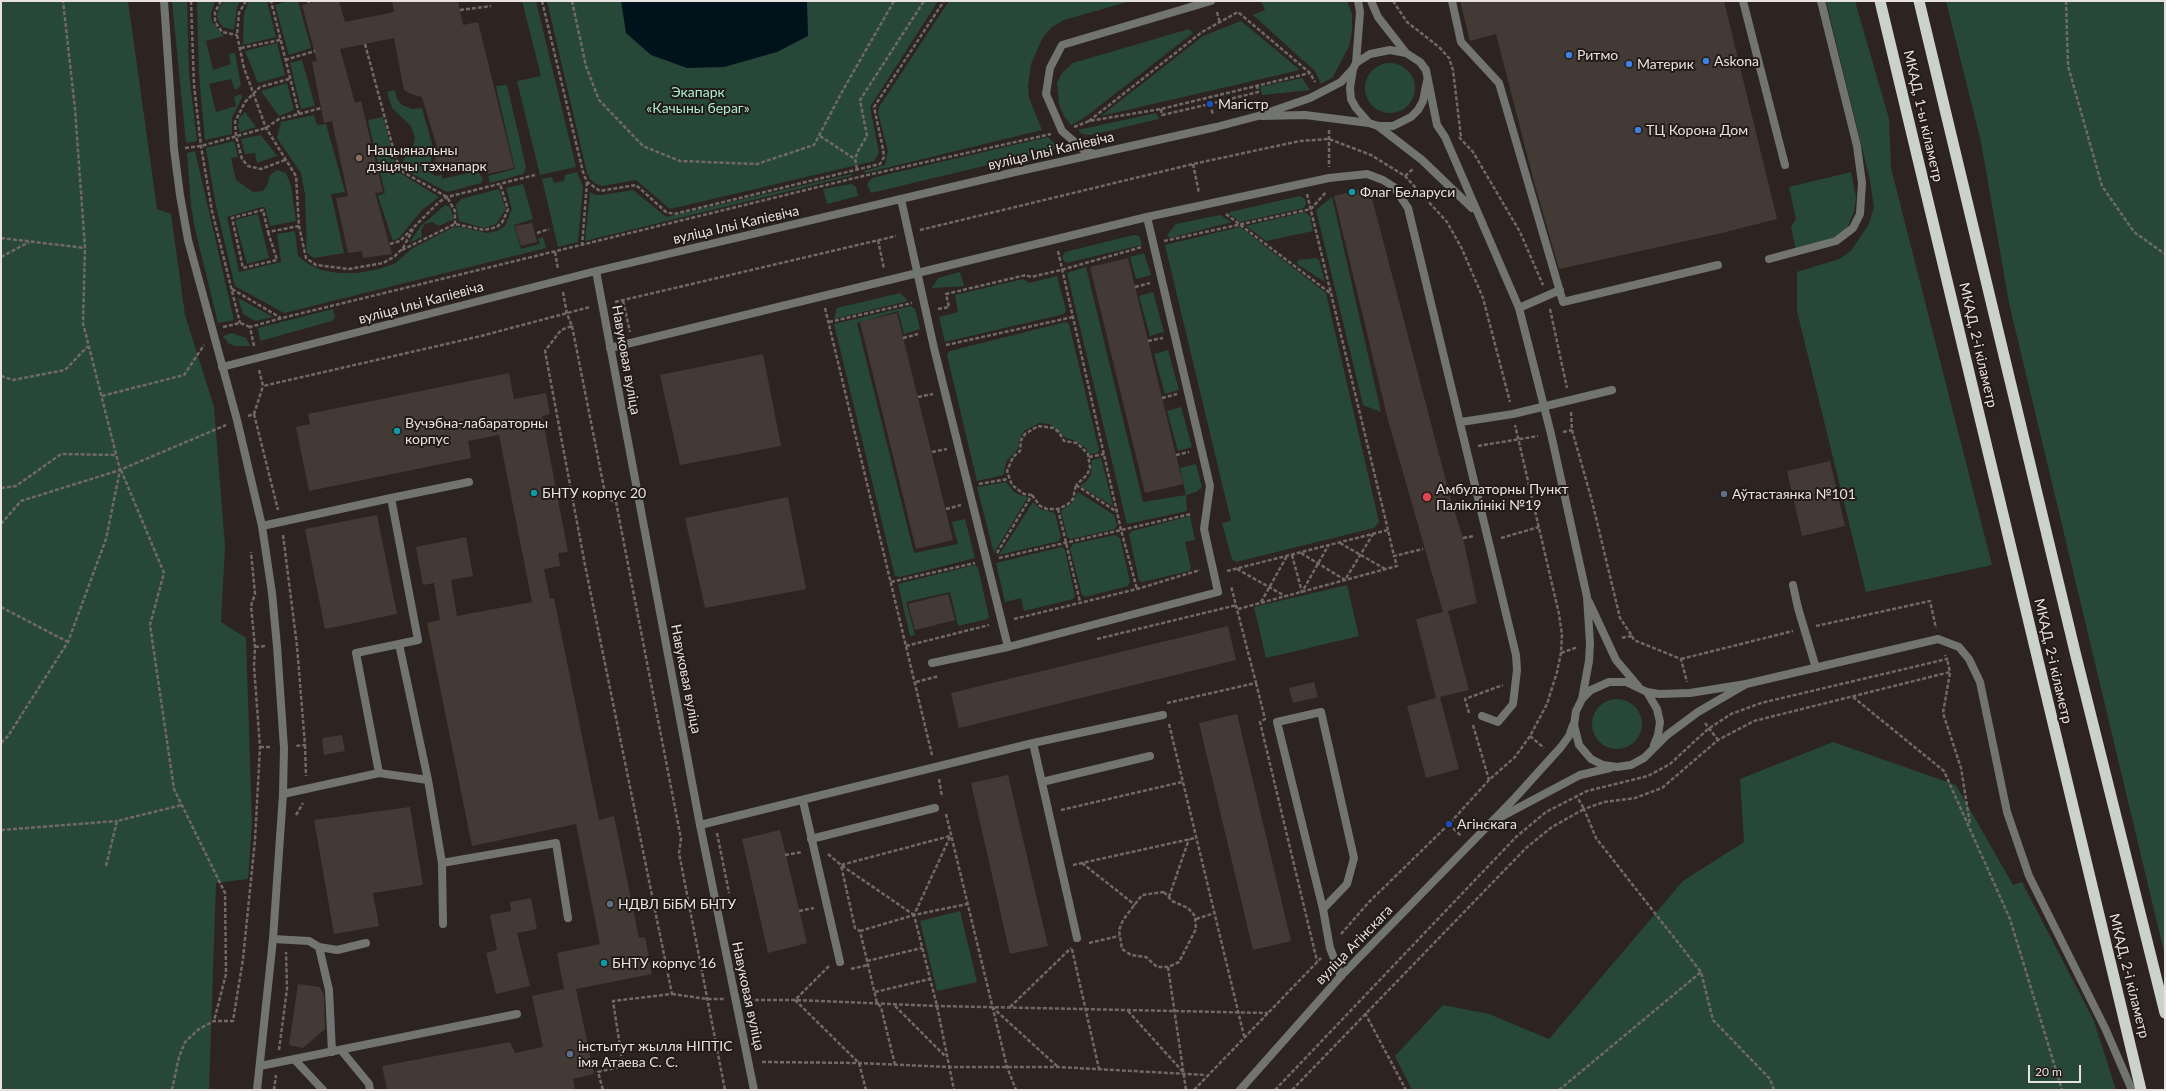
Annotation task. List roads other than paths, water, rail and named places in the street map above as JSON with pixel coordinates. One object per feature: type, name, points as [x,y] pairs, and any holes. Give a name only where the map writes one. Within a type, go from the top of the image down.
[{"type":"highway","name":"МКАД, 1-ы кіламетр","points":[[1880,1],[1936,238]]},
{"type":"highway","name":"МКАД, 1-ы кіламетр","points":[[1919,1],[1974,230]]},
{"type":"highway","name":"МКАД, 2-і кіламетр","points":[[1974,230],[2076,656],[2165,1013]]},
{"type":"highway","name":"МКАД, 2-і кіламетр","points":[[1936,238],[2141,1090]]},
{"type":"street","points":[[164,1],[174,149],[180,195],[188,240],[237,420],[262,526],[272,593],[277,646],[284,748],[283,794],[273,939],[257,1090]]},
{"type":"street","points":[[1095,154],[1086,152],[1062,132],[1046,94],[1050,68],[1062,45],[1211,1]]},
{"type":"street","points":[[1354,1],[1360,12]]},
{"type":"street","points":[[1358,1],[1360,12],[1350,88],[1352,99],[1356,108],[1369,123],[1378,126],[1393,126],[1411,117],[1424,101],[1427,81]]},
{"type":"street","points":[[1371,1],[1378,17],[1406,53],[1420,62],[1426,70],[1437,125],[1445,137],[1481,224],[1519,308],[1587,597],[1590,643],[1589,661],[1582,699],[1576,711],[1574,725],[1579,745],[1592,759],[1603,765],[1618,767],[1632,765],[1644,758],[1653,748],[1698,712],[1746,684]]},
{"type":"street","points":[[1452,1],[1461,42],[1499,82],[1563,302],[1718,265]]},
{"type":"street","points":[[1743,1],[1785,166]]},
{"type":"street","points":[[1769,259],[1836,241],[1853,228],[1860,214],[1862,183],[1857,146],[1821,1]]},
{"type":"street","points":[[1354,66],[1380,51],[1390,50],[1406,53]]},
{"type":"street","name":"вуліца Ільі Капіевіча","points":[[222,367],[596,271],[1258,116],[1322,92],[1341,82],[1354,66]]},
{"type":"street","name":"вуліца Ільі Капіевіча","points":[[1258,116],[1305,115],[1369,123]]},
{"type":"street","points":[[1378,126],[1422,160],[1462,197],[1474,210],[1481,224]]},
{"type":"street","points":[[610,348],[632,344],[917,274],[1147,216],[1329,178],[1367,174],[1383,180],[1394,187],[1408,208],[1461,422],[1516,655],[1517,670],[1513,704],[1498,722],[1482,716]]},
{"type":"street","points":[[901,199],[934,348],[1008,647]]},
{"type":"street","points":[[932,663],[1008,647],[1218,592],[1204,529],[1210,486],[1147,216]]},
{"type":"street","name":"Навуковая вуліца","points":[[596,271],[700,825],[754,1090]]},
{"type":"street","points":[[1519,308],[1560,290]]},
{"type":"street","points":[[1461,422],[1513,414],[1612,390]]},
{"type":"street","points":[[262,526],[470,482]]},
{"type":"street","points":[[379,773],[356,653],[418,640],[391,498]]},
{"type":"street","points":[[1793,585],[1816,668]]},
{"type":"street","points":[[1587,597],[1616,660],[1639,687]]},
{"type":"street","points":[[1582,699],[1591,690],[1609,682],[1626,682],[1647,692],[1659,694],[1690,693],[1746,684],[1938,639],[1958,647],[1969,659],[1980,682],[2007,812],[2029,876],[2105,1028],[2132,1090]]},
{"type":"street","points":[[399,644],[428,780],[442,863],[443,924]]},
{"type":"street","points":[[1647,692],[1657,709],[1660,722],[1658,735],[1653,748]]},
{"type":"street","points":[[1323,908],[1347,884],[1354,858],[1321,712],[1277,722],[1323,908],[1330,948],[1341,976]]},
{"type":"street","points":[[700,825],[803,801],[1033,743],[1165,714]]},
{"type":"street","name":"вуліца Агінскага","points":[[1240,1090],[1341,976],[1492,822],[1561,747],[1569,736],[1574,725]]},
{"type":"street","points":[[1033,743],[1062,868],[1075,941]]},
{"type":"street","points":[[1042,782],[1150,756]]},
{"type":"street","name":"вуліца Агінскага","points":[[1492,822],[1580,774],[1594,770],[1618,767]]},
{"type":"street","points":[[283,794],[306,789],[315,789],[379,773],[428,780]]},
{"type":"street","points":[[803,801],[840,962]]},
{"type":"street","points":[[811,839],[935,808]]},
{"type":"street","points":[[442,863],[556,843],[568,918]]},
{"type":"street","points":[[273,939],[309,941],[319,947],[337,950],[366,943]]},
{"type":"street","points":[[319,947],[329,990],[332,1052]]},
{"type":"street","points":[[260,1066],[517,1014]]},
{"type":"street","points":[[341,1050],[369,1084],[370,1090]]},
{"type":"street","points":[[294,1059],[323,1090]]},
{"type":"place","name":"Ритмо","points":[[1569,55]]},
{"type":"place","name":"Askona","points":[[1706,61]]},
{"type":"place","name":"Материк","points":[[1629,64]]},
{"type":"place","name":"Магістр","points":[[1210,104]]},
{"type":"place","name":"ТЦ Корона Дом","points":[[1638,130]]},
{"type":"place","name":"Нацыянальны дзіцячы тэхнапарк","points":[[359,158]]},
{"type":"place","name":"Флаг Беларуси","points":[[1352,192]]},
{"type":"place","name":"Вучэбна-лабараторны корпус","points":[[397,431]]},
{"type":"place","name":"БНТУ корпус 20","points":[[534,493]]},
{"type":"place","name":"Аўтастаянка №101","points":[[1724,494]]},
{"type":"place","name":"Амбулаторны Пункт Паліклінікі №19","points":[[1427,497]]},
{"type":"place","name":"Агінскага","points":[[1449,824]]},
{"type":"place","name":"НДВЛ БіБМ БНТУ","points":[[610,904]]},
{"type":"place","name":"БНТУ корпус 16","points":[[604,963]]},
{"type":"place","name":"інстытут жылля НІПТІС імя Атаева С. С.","points":[[570,1054]]},
{"type":"park label","name":"Экапарк «Качыны бераг»","points":[[698,100]]}]
